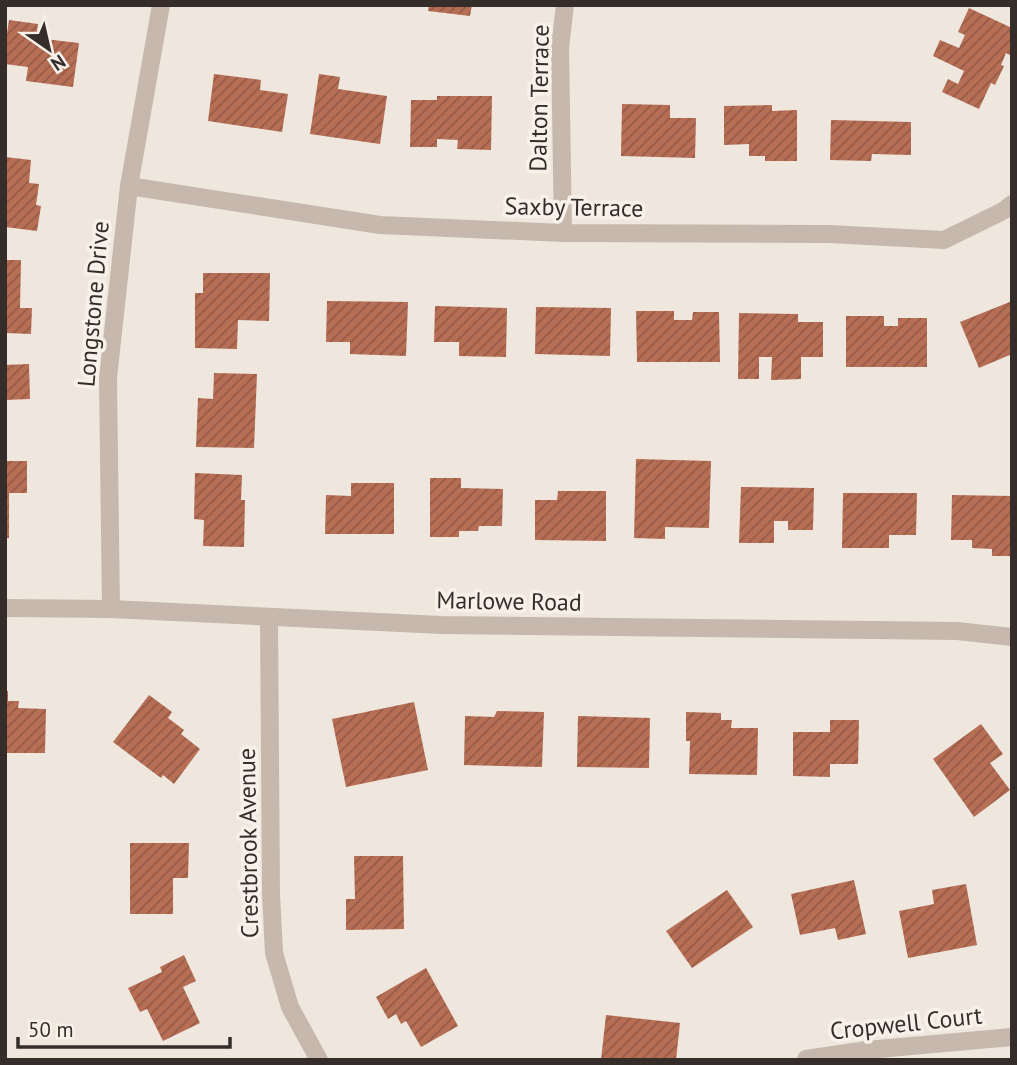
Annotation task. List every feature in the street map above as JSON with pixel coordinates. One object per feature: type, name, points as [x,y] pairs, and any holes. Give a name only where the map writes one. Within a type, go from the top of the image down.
[{"type":"street","name":"Longstone Drive","points":[[111,609],[108,378],[129,186],[161,5]]},
{"type":"street","name":"Dalton Terrace","points":[[563,233],[560,48],[565,5]]},
{"type":"street","name":"Saxby Terrace","points":[[129,186],[380,225],[563,233],[829,234],[944,240],[1012,204]]},
{"type":"street","name":"Marlowe Road","points":[[5,608],[111,609],[441,625],[957,631],[1012,637]]},
{"type":"street","name":"Crestbrook Avenue","points":[[269,617],[271,894],[275,953],[290,1007],[318,1060]]},
{"type":"street","name":"Cropwell Court","points":[[806,1059],[867,1050],[1012,1037]]},
{"type":"building","points":[[429,5],[472,5],[470,16],[428,11]]},
{"type":"building","points":[[969,8],[1012,28],[1012,52],[1010,55],[1006,53],[1001,65],[1004,66],[995,85],[991,83],[979,109],[942,92],[948,79],[958,84],[964,71],[933,56],[940,40],[959,48],[965,35],[958,32]]},
{"type":"building","points":[[9,20],[38,24],[36,38],[79,43],[73,87],[26,81],[28,67],[5,64]]},
{"type":"building","points":[[214,74],[261,80],[260,90],[288,94],[282,132],[208,121]]},
{"type":"building","points":[[319,74],[340,77],[338,89],[387,96],[380,144],[310,134]]},
{"type":"building","points":[[437,96],[492,96],[491,150],[457,149],[458,140],[437,139],[437,147],[410,147],[411,100],[437,100]]},
{"type":"building","points":[[622,104],[670,105],[670,118],[696,118],[695,158],[621,156]]},
{"type":"building","points":[[772,105],[772,111],[797,110],[797,161],[765,161],[765,156],[749,156],[749,144],[724,145],[724,106]]},
{"type":"building","points":[[831,120],[911,122],[911,155],[872,154],[871,161],[830,160]]},
{"type":"building","points":[[5,157],[31,160],[29,183],[39,184],[36,205],[41,206],[37,231],[5,227]]},
{"type":"building","points":[[5,260],[21,260],[20,308],[32,308],[31,334],[5,333]]},
{"type":"building","points":[[203,273],[270,273],[269,321],[238,320],[237,349],[195,348],[195,293],[203,293]]},
{"type":"building","points":[[327,301],[408,302],[406,356],[350,354],[350,342],[326,342]]},
{"type":"building","points":[[1012,301],[1012,354],[979,368],[960,322]]},
{"type":"building","points":[[435,306],[507,308],[506,357],[459,356],[459,342],[434,342]]},
{"type":"building","points":[[536,307],[611,308],[610,356],[535,354]]},
{"type":"building","points":[[636,311],[674,311],[674,320],[692,320],[693,312],[719,312],[720,362],[637,362]]},
{"type":"building","points":[[739,313],[798,314],[798,322],[823,322],[823,357],[801,357],[801,379],[771,380],[772,357],[759,357],[759,379],[738,379]]},
{"type":"building","points":[[846,316],[884,316],[884,326],[898,326],[898,318],[927,318],[927,367],[846,367]]},
{"type":"building","points":[[29,364],[30,399],[5,400],[5,365]]},
{"type":"building","points":[[214,373],[257,374],[254,448],[196,447],[198,398],[213,399]]},
{"type":"building","points":[[636,459],[711,461],[709,528],[665,527],[665,539],[634,538]]},
{"type":"building","points":[[5,461],[27,461],[27,493],[9,493],[9,538],[5,538]]},
{"type":"building","points":[[195,473],[242,475],[241,500],[245,500],[244,547],[203,546],[204,520],[194,519]]},
{"type":"building","points":[[430,478],[461,478],[461,488],[503,489],[502,526],[479,526],[478,531],[459,531],[459,537],[430,537]]},
{"type":"building","points":[[351,483],[394,483],[394,534],[325,534],[326,495],[351,496]]},
{"type":"building","points":[[741,487],[814,488],[813,530],[788,530],[788,521],[774,521],[774,543],[739,543]]},
{"type":"building","points":[[558,491],[606,491],[606,541],[535,540],[535,500],[557,500]]},
{"type":"building","points":[[843,493],[917,493],[916,535],[889,535],[889,548],[842,548]]},
{"type":"building","points":[[952,495],[1012,496],[1012,556],[992,556],[992,549],[972,548],[972,540],[951,540]]},
{"type":"building","points":[[5,691],[8,691],[8,701],[19,701],[18,708],[46,709],[45,753],[5,753]]},
{"type":"building","points":[[149,695],[172,712],[168,718],[184,730],[181,734],[200,749],[174,784],[163,775],[161,778],[113,742]]},
{"type":"building","points":[[414,702],[428,770],[346,787],[332,719]]},
{"type":"building","points":[[497,711],[544,712],[542,767],[464,765],[465,716],[494,717]]},
{"type":"building","points":[[686,712],[721,713],[721,720],[732,720],[731,728],[758,728],[757,775],[689,774],[690,741],[686,741]]},
{"type":"building","points":[[578,716],[650,718],[649,768],[577,767]]},
{"type":"building","points":[[830,720],[859,720],[858,764],[830,764],[830,777],[793,776],[793,732],[830,732]]},
{"type":"building","points":[[981,724],[1003,754],[990,763],[1010,790],[974,817],[933,759]]},
{"type":"building","points":[[130,843],[189,843],[188,878],[173,878],[173,914],[130,914]]},
{"type":"building","points":[[354,856],[403,856],[404,929],[346,930],[346,899],[355,899]]},
{"type":"building","points":[[854,880],[866,934],[838,940],[835,928],[800,935],[791,894]]},
{"type":"building","points":[[966,884],[977,945],[908,958],[899,911],[934,904],[932,890]]},
{"type":"building","points":[[727,890],[753,927],[692,968],[666,931]]},
{"type":"building","points":[[184,955],[196,981],[183,987],[200,1023],[163,1041],[147,1009],[140,1012],[128,988],[162,972],[160,967]]},
{"type":"building","points":[[426,968],[458,1026],[421,1047],[406,1021],[401,1024],[396,1014],[388,1019],[376,997]]},
{"type":"building","points":[[606,1015],[680,1023],[676,1060],[601,1060]]}]
